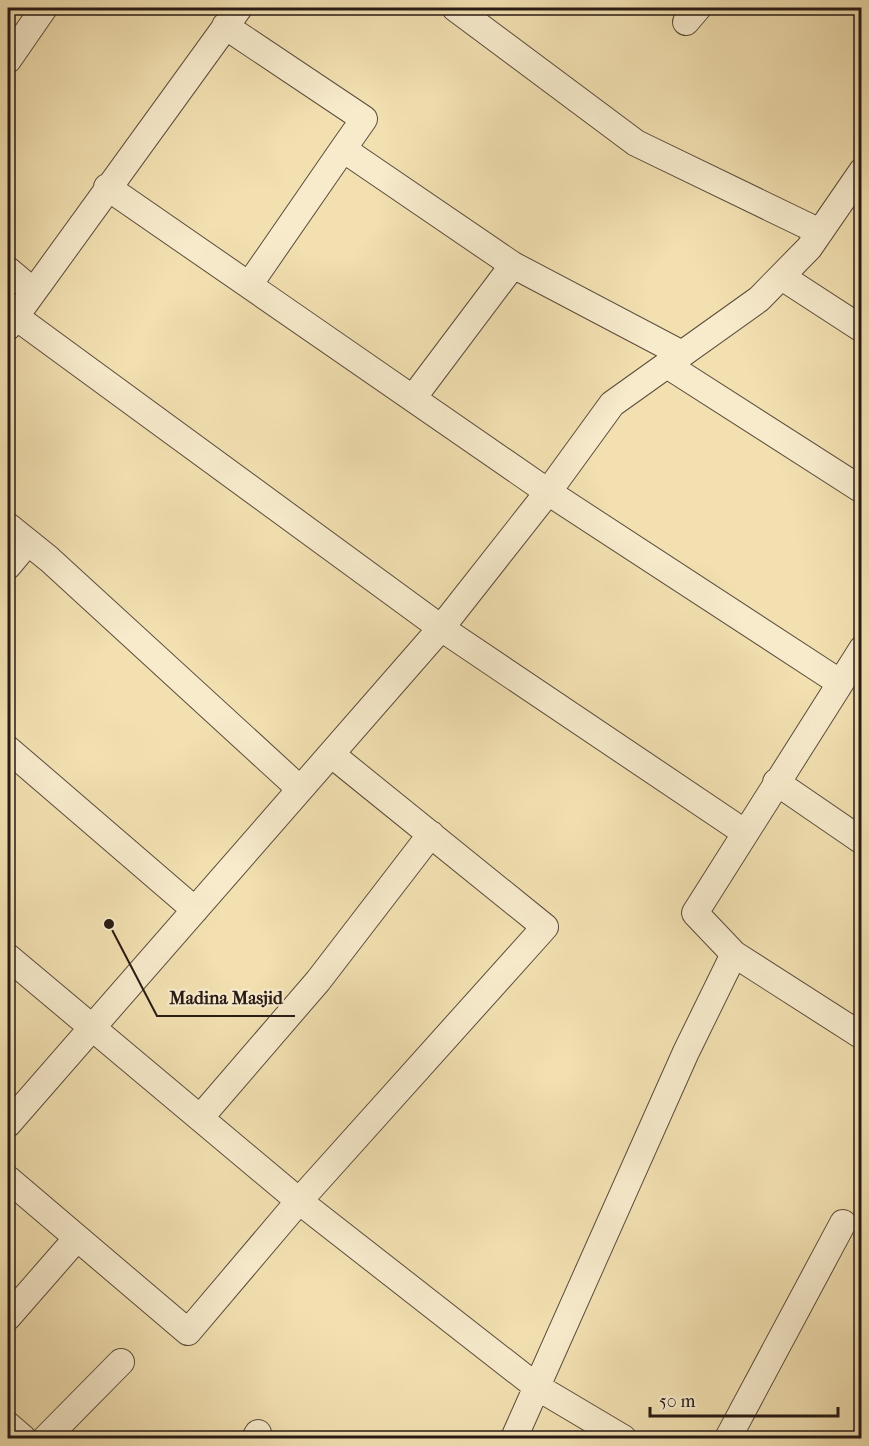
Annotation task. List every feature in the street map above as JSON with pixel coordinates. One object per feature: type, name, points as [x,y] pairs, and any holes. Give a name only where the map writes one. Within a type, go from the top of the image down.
[{"type":"street","points":[[8,60],[44,8]]},
{"type":"street","points":[[455,8],[636,143],[820,232]]},
{"type":"street","points":[[249,285],[364,119],[232,17],[107,187],[12,322],[441,628],[744,832]]},
{"type":"street","points":[[343,149],[513,265],[675,359],[861,490]]},
{"type":"street","points":[[8,1124],[441,628],[548,492],[612,404],[759,298],[782,277],[820,232],[861,171]]},
{"type":"street","points":[[107,187],[548,492],[839,682]]},
{"type":"street","points":[[413,398],[513,265]]},
{"type":"street","points":[[8,270],[33,291]]},
{"type":"street","points":[[782,277],[861,329]]},
{"type":"street","points":[[8,526],[300,789]]},
{"type":"street","points":[[8,567],[28,542]]},
{"type":"street","points":[[861,649],[695,913],[734,954],[861,1036]]},
{"type":"street","points":[[8,749],[195,910]]},
{"type":"street","points":[[8,1179],[188,1332],[299,1201],[545,927],[331,754]]},
{"type":"street","points":[[776,782],[861,841]]},
{"type":"street","points":[[200,1118],[318,981],[431,834]]},
{"type":"street","points":[[514,1438],[686,1052],[734,954]]},
{"type":"street","points":[[8,957],[299,1201],[537,1387],[623,1438]]},
{"type":"street","points":[[728,1438],[843,1223]]},
{"type":"street","points":[[8,1317],[77,1238]]},
{"type":"street","points":[[46,1438],[121,1362]]},
{"type":"street","points":[[8,1425],[23,1438]]},
{"type":"place","name":"Madina Masjid","points":[[109,924]]}]
